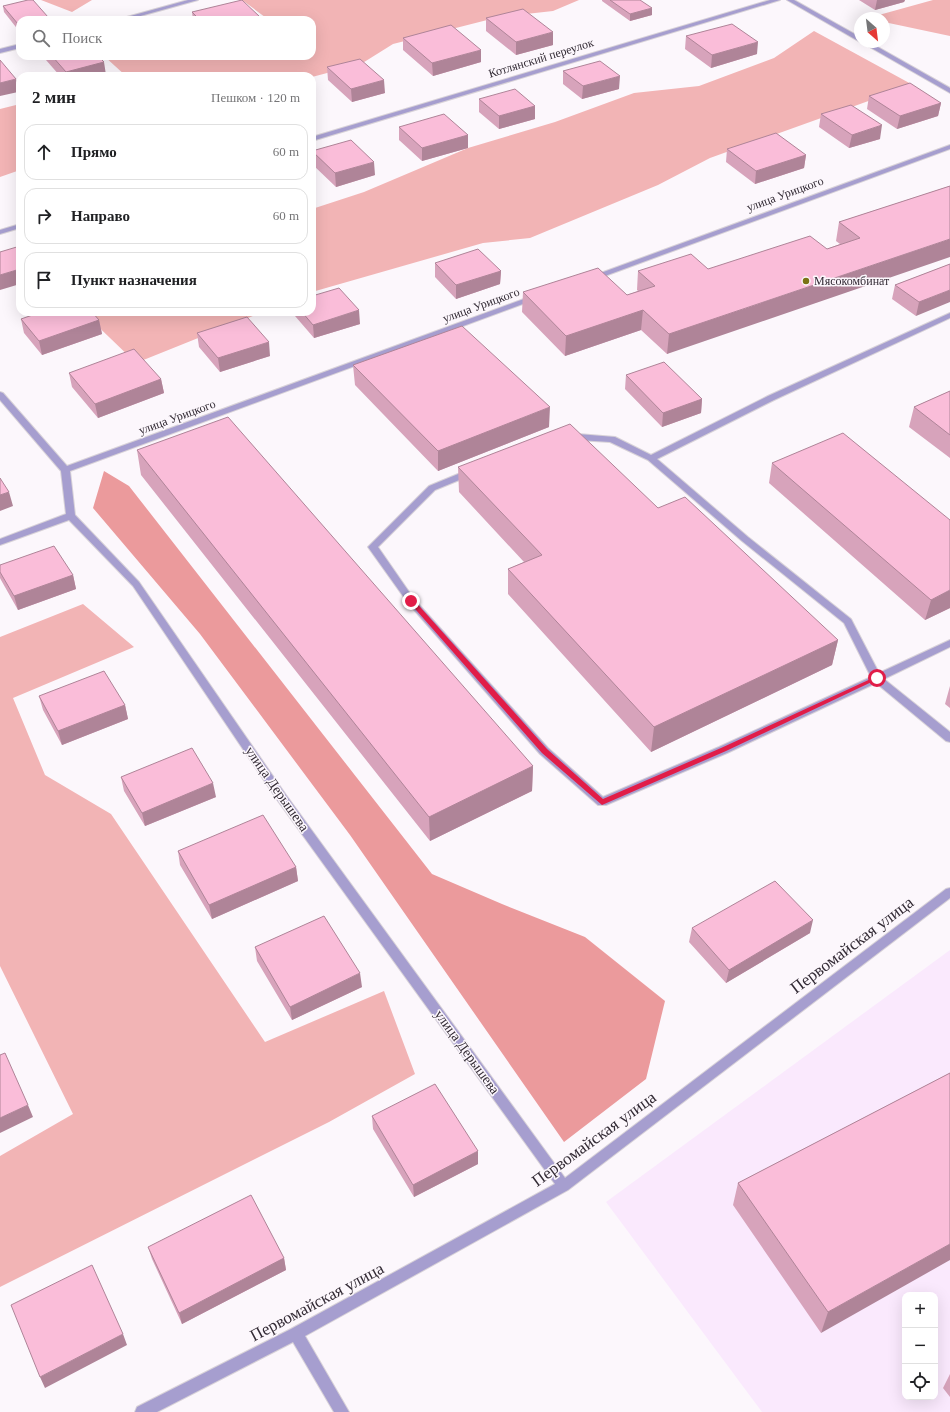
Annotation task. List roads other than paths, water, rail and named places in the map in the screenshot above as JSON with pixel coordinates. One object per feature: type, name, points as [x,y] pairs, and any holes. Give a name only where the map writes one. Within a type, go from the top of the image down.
[{"type":"street","points":[[133,16],[195,0]]},
{"type":"street","name":"Котлянский переулок","points":[[316,138],[777,0]]},
{"type":"street","points":[[790,0],[854,37]]},
{"type":"street","points":[[0,51],[16,47]]},
{"type":"street","points":[[875,48],[950,91]]},
{"type":"street","name":"улица Урицкого","points":[[583,281],[950,146]]},
{"type":"street","points":[[0,232],[16,227]]},
{"type":"street","name":"улица Урицкого","points":[[65,470],[545,295]]},
{"type":"street","points":[[651,458],[771,398],[950,315]]},
{"type":"street","points":[[0,394],[65,470],[71,516],[0,542]]},
{"type":"street","points":[[950,643],[877,678],[723,750],[602,802],[539,745],[411,601],[373,547],[432,488],[483,467],[578,436],[612,439],[651,458],[745,539],[848,621],[877,678],[950,738]]},
{"type":"street","name":"улица Дерышева","points":[[71,516],[136,584],[282,798],[564,1186]]},
{"type":"street","name":"Первомайская улица","points":[[142,1412],[296,1334],[564,1186],[950,892]]},
{"type":"street","points":[[296,1334],[342,1412]]},
{"type":"place","name":"Мясокомбинат","points":[[806,281]]}]
